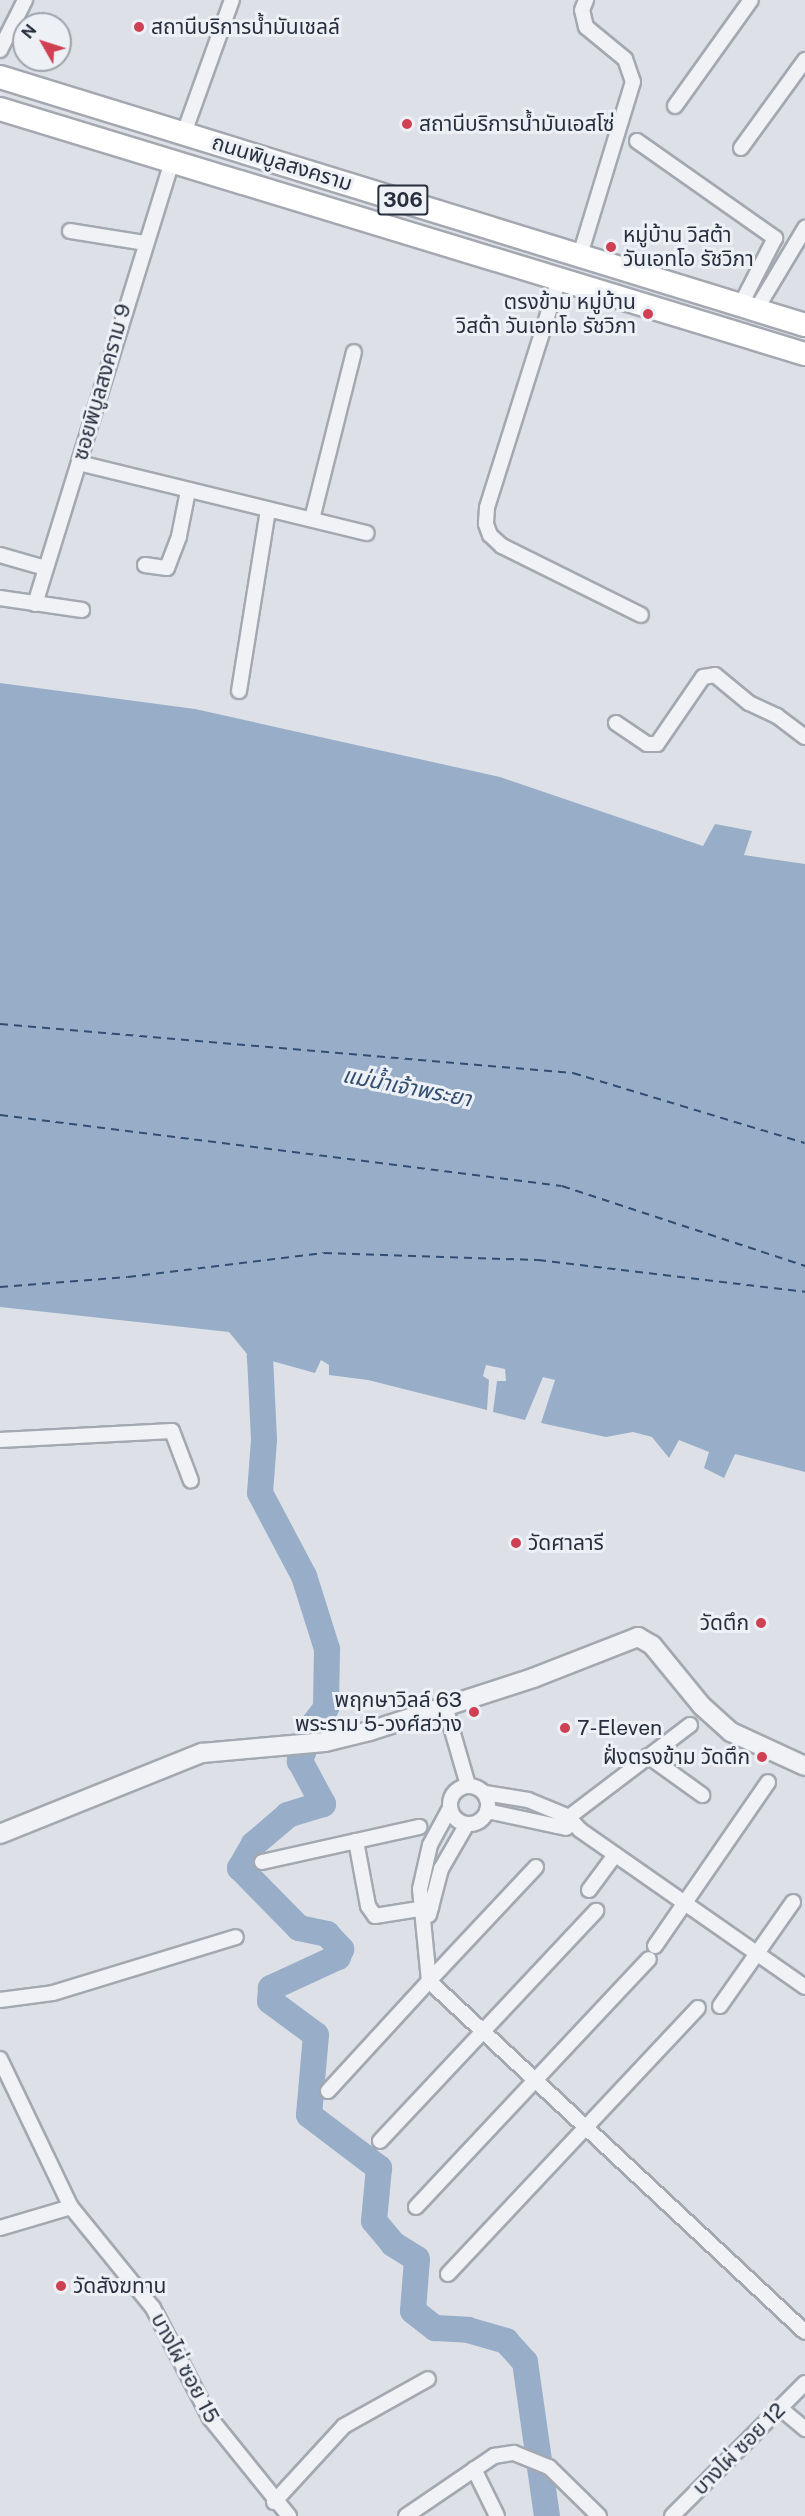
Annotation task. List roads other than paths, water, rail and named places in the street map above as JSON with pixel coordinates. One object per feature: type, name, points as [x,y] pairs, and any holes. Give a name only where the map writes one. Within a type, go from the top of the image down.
[{"type":"main road","name":"ถนนพิบูลสงคราม","points":[[0,77],[805,325]]},
{"type":"main road","name":"ถนนพิบูลสงคราม","points":[[0,109],[805,354]]},
{"type":"main road","points":[[172,161],[184,133]]},
{"type":"street","points":[[0,50],[25,0]]},
{"type":"street","points":[[184,133],[232,0]]},
{"type":"street","points":[[580,255],[633,82],[625,59],[586,27],[582,10],[586,0]]},
{"type":"street","points":[[675,106],[751,0]]},
{"type":"street","points":[[741,148],[805,60]]},
{"type":"street","points":[[637,141],[775,238],[748,308]]},
{"type":"street","name":"ซอยพิบูลสงคราม 9","points":[[35,604],[172,161]]},
{"type":"street","points":[[748,308],[805,228]]},
{"type":"street","points":[[70,231],[145,243]]},
{"type":"street","points":[[559,279],[487,508],[486,524],[490,535],[502,546],[641,615]]},
{"type":"street","points":[[312,519],[354,352]]},
{"type":"street","points":[[79,463],[367,533]]},
{"type":"street","points":[[145,565],[167,568],[179,536],[189,491]]},
{"type":"street","points":[[239,691],[268,510]]},
{"type":"street","points":[[0,555],[45,568]]},
{"type":"street","points":[[0,598],[82,610]]},
{"type":"street","points":[[616,723],[647,744],[657,744],[704,677],[715,675],[749,703],[777,716],[805,737]]},
{"type":"street","points":[[0,1440],[172,1431],[192,1481]]},
{"type":"street","points":[[0,1834],[202,1753],[325,1742],[533,1678],[638,1637],[652,1645],[702,1706],[732,1732],[805,1766]]},
{"type":"street","points":[[445,1706],[468,1785],[485,1793],[528,1800],[580,1830],[805,1987]]},
{"type":"street","points":[[488,1811],[562,1821],[690,1725]]},
{"type":"street","points":[[648,1756],[702,1795]]},
{"type":"street","points":[[416,2207],[652,1952],[768,1782]]},
{"type":"street","points":[[468,1785],[454,1793],[450,1808],[430,1845],[422,1870],[429,1981],[481,2033],[805,2332]]},
{"type":"street","points":[[485,1793],[488,1811]]},
{"type":"street","points":[[450,1808],[453,1816],[467,1824],[475,1823],[488,1811]]},
{"type":"street","points":[[426,1908],[441,1869],[467,1824]]},
{"type":"street","points":[[262,1862],[419,1827]]},
{"type":"street","points":[[356,1841],[371,1912],[383,1917],[426,1908]]},
{"type":"street","points":[[590,1890],[615,1855]]},
{"type":"street","points":[[328,2091],[536,1867]]},
{"type":"street","points":[[720,2006],[793,1902]]},
{"type":"street","points":[[380,2142],[596,1911]]},
{"type":"street","points":[[0,2000],[53,1993],[236,1937]]},
{"type":"street","points":[[448,2274],[698,2008]]},
{"type":"street","name":"บางไผ่ ซอย 15","points":[[0,2059],[71,2207],[153,2308],[210,2418],[274,2502],[289,2516]]},
{"type":"street","points":[[0,2228],[71,2207]]},
{"type":"street","points":[[274,2502],[344,2426],[428,2379]]},
{"type":"street","name":"บางไผ่ ซอย 12","points":[[672,2516],[805,2383]]},
{"type":"street","points":[[780,2408],[805,2429]]},
{"type":"street","points":[[406,2516],[494,2456],[514,2453],[549,2467],[599,2516]]},
{"type":"street","points":[[474,2469],[497,2516]]},
{"type":"water","name":"แม่น้ำเจ้าพระยา","points":[[0,683],[195,709],[500,777],[703,846],[715,824],[752,831],[744,855],[805,864],[805,1472],[735,1454],[724,1478],[704,1468],[709,1452],[679,1440],[669,1458],[652,1437],[633,1432],[606,1437],[541,1423],[555,1380],[543,1377],[525,1420],[493,1412],[497,1381],[506,1381],[505,1369],[486,1365],[483,1376],[489,1380],[487,1410],[368,1380],[329,1375],[329,1365],[321,1360],[315,1373],[247,1354],[229,1332],[0,1307]]},
{"type":"waterway","points":[[266,1325],[260,1357],[264,1440],[260,1493],[304,1576],[327,1649],[326,1708],[314,1724],[300,1761],[323,1804],[288,1815],[254,1844],[240,1868],[299,1928],[327,1934],[341,1949],[338,1957],[271,1988],[270,2001],[316,2035],[309,2115],[379,2168],[374,2221],[393,2244],[417,2259],[413,2311],[435,2328],[468,2330],[506,2341],[525,2362],[547,2516]]},
{"type":"place","name":"สถานีบริการน้ำมันเชลล์","points":[[139,27]]},
{"type":"place","name":"สถานีบริการน้ำมันเอสโซ่","points":[[407,124]]},
{"type":"place","name":"หมู่บ้าน วิสต้า วันเอทโอ รัชวิภา","points":[[611,247]]},
{"type":"place","name":"ตรงข้าม หมู่บ้าน วิสต้า วันเอทโอ รัชวิภา","points":[[648,314]]},
{"type":"place","name":"วัดศาลารี","points":[[516,1543]]},
{"type":"place","name":"วัดตึก","points":[[761,1623]]},
{"type":"place","name":"พฤกษาวิลล์ 63 พระราม 5-วงศ์สว่าง","points":[[474,1712]]},
{"type":"place","name":"7-Eleven","points":[[565,1728]]},
{"type":"place","name":"ฝั่งตรงข้าม วัดตึก","points":[[762,1757]]},
{"type":"place","name":"วัดสังฆทาน","points":[[61,2286]]}]
